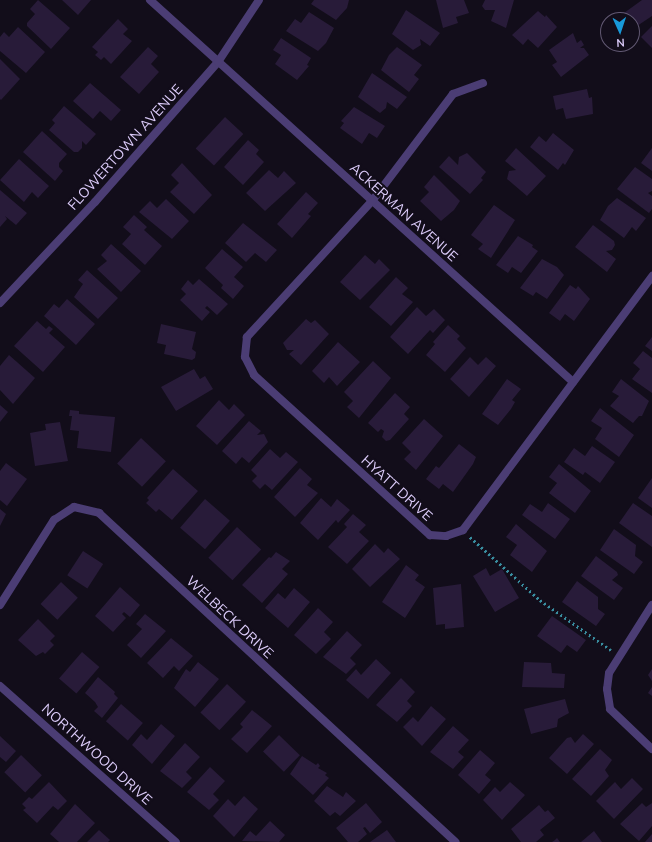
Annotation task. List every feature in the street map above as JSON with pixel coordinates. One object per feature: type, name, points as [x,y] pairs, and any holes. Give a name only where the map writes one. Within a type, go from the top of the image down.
[{"type":"street","name":"ACKERMAN AVENUE","points":[[150,0],[573,382]]},
{"type":"street","name":"FLOWERTOWN AVENUE","points":[[0,303],[95,202],[218,62],[259,0]]},
{"type":"street","name":"HYATT DRIVE","points":[[463,530],[446,536],[430,535],[254,376],[245,356],[247,337],[372,201],[453,94],[483,83]]},
{"type":"street","points":[[463,530],[652,276]]},
{"type":"street","name":"WELBECK DRIVE","points":[[0,605],[54,520],[74,507],[99,513],[455,842]]},
{"type":"street","points":[[652,605],[609,673],[607,689],[610,709],[652,749]]},
{"type":"street","name":"NORTHWOOD DRIVE","points":[[0,686],[176,842]]},
{"type":"path","points":[[463,530],[540,600],[619,656]]},
{"type":"building","points":[[38,0],[70,28],[51,49],[27,26],[27,23],[35,14],[30,9]]},
{"type":"building","points":[[62,0],[91,0],[78,15]]},
{"type":"building","points":[[314,0],[349,0],[347,8],[336,20],[311,4]]},
{"type":"building","points":[[436,0],[464,0],[469,13],[456,17],[458,23],[443,28]]},
{"type":"building","points":[[485,0],[514,0],[506,28],[491,21],[495,10],[485,10],[482,6]]},
{"type":"building","points":[[642,0],[652,0],[652,16],[640,24],[640,12],[625,12]]},
{"type":"building","points":[[406,10],[440,33],[430,46],[420,39],[421,45],[413,50],[392,34]]},
{"type":"building","points":[[538,11],[545,17],[546,15],[557,27],[538,48],[528,39],[523,45],[512,35]]},
{"type":"building","points":[[309,12],[334,28],[326,43],[318,51],[286,31],[295,19],[301,23]]},
{"type":"building","points":[[118,19],[128,29],[123,34],[132,41],[111,64],[104,57],[101,60],[95,55],[98,52],[92,47]]},
{"type":"building","points":[[652,26],[652,48],[641,37]]},
{"type":"building","points":[[18,27],[45,52],[26,73],[0,51],[0,37],[4,32],[9,37]]},
{"type":"building","points":[[573,33],[577,43],[581,40],[584,45],[580,48],[584,48],[589,55],[561,77],[552,65],[557,62],[549,50]]},
{"type":"building","points":[[281,38],[311,58],[307,65],[309,66],[297,80],[275,64],[281,55],[273,50]]},
{"type":"building","points":[[148,47],[158,56],[151,64],[159,72],[139,94],[120,77]]},
{"type":"building","points":[[397,47],[422,65],[414,75],[419,79],[409,92],[381,70],[389,55]]},
{"type":"building","points":[[0,59],[20,79],[1,100],[0,99]]},
{"type":"building","points":[[372,73],[407,97],[397,109],[387,102],[386,108],[380,113],[358,97]]},
{"type":"building","points":[[90,83],[121,110],[111,121],[100,111],[93,119],[73,101]]},
{"type":"building","points":[[587,89],[589,98],[592,97],[593,114],[566,119],[563,108],[556,110],[553,96]]},
{"type":"building","points":[[64,106],[96,134],[86,145],[82,141],[82,148],[78,152],[74,152],[49,130],[55,123],[52,120]]},
{"type":"building","points":[[354,107],[385,126],[377,138],[369,133],[362,144],[340,128],[344,123],[341,121]]},
{"type":"building","points":[[225,117],[243,134],[214,165],[196,148]]},
{"type":"building","points":[[42,131],[67,154],[59,163],[59,167],[63,171],[55,181],[23,152]]},
{"type":"building","points":[[553,133],[574,150],[565,165],[563,163],[558,170],[530,147],[539,136],[546,142]]},
{"type":"building","points":[[248,140],[259,150],[256,154],[264,162],[243,185],[224,167]]},
{"type":"building","points":[[516,148],[546,176],[527,196],[507,179],[509,171],[516,170],[505,161]]},
{"type":"building","points":[[652,148],[652,171],[641,163]]},
{"type":"building","points":[[467,153],[486,172],[481,178],[483,180],[470,194],[439,167],[449,156],[458,165],[459,157]]},
{"type":"building","points":[[19,159],[49,186],[38,198],[32,192],[24,202],[0,180]]},
{"type":"building","points":[[182,163],[212,195],[194,214],[170,192],[179,183],[171,175]]},
{"type":"building","points":[[635,167],[652,179],[652,191],[648,193],[652,196],[652,209],[649,213],[617,189]]},
{"type":"building","points":[[269,170],[278,178],[284,171],[296,183],[265,211],[246,193]]},
{"type":"building","points":[[434,175],[460,201],[454,210],[441,221],[420,201],[429,192],[424,187]]},
{"type":"building","points":[[0,190],[27,213],[16,225],[5,216],[7,219],[0,227]]},
{"type":"building","points":[[306,192],[318,203],[308,214],[311,216],[292,238],[277,224]]},
{"type":"building","points":[[617,198],[646,218],[636,231],[632,227],[624,238],[600,220],[608,206]]},
{"type":"building","points":[[166,199],[189,221],[172,239],[139,212],[150,201],[157,208]]},
{"type":"building","points":[[494,205],[515,220],[491,258],[478,249],[483,244],[471,235]]},
{"type":"building","points":[[134,215],[147,227],[144,230],[162,246],[145,265],[122,244],[131,234],[123,227]]},
{"type":"building","points":[[243,223],[277,250],[266,262],[255,253],[246,262],[225,243]]},
{"type":"building","points":[[593,225],[614,241],[615,245],[612,250],[606,251],[616,259],[607,272],[575,247]]},
{"type":"building","points":[[518,236],[533,245],[532,247],[538,251],[521,273],[512,267],[508,273],[496,265]]},
{"type":"building","points":[[111,244],[141,271],[121,292],[97,269],[107,261],[101,255]]},
{"type":"building","points":[[222,249],[243,267],[234,277],[244,286],[233,299],[221,288],[223,285],[205,268]]},
{"type":"building","points":[[365,255],[375,264],[379,259],[390,270],[360,300],[340,282]]},
{"type":"building","points":[[542,259],[557,267],[564,275],[547,299],[536,292],[533,296],[520,288]]},
{"type":"building","points":[[87,270],[118,298],[98,319],[74,297],[83,284],[78,280]]},
{"type":"building","points":[[396,277],[408,288],[402,294],[413,302],[391,326],[369,307]]},
{"type":"building","points":[[199,279],[228,304],[217,315],[207,306],[205,308],[210,312],[202,321],[180,300],[186,294],[181,289],[188,280],[193,285]]},
{"type":"building","points":[[570,285],[576,289],[578,286],[590,299],[574,321],[565,314],[560,321],[549,313]]},
{"type":"building","points":[[67,299],[95,324],[76,345],[44,316],[54,304],[59,308]]},
{"type":"building","points":[[417,307],[426,316],[434,309],[445,320],[433,333],[430,330],[408,354],[390,337]]},
{"type":"building","points":[[306,319],[311,323],[315,320],[329,334],[301,365],[289,354],[294,350],[287,350],[283,343]]},
{"type":"building","points":[[37,321],[46,329],[49,326],[53,329],[49,333],[65,347],[43,372],[14,346]]},
{"type":"building","points":[[161,324],[196,332],[192,349],[196,352],[195,358],[192,360],[164,354],[166,345],[157,343]]},
{"type":"building","points":[[448,325],[460,336],[457,339],[466,348],[445,372],[426,355],[435,344],[433,342]]},
{"type":"building","points":[[652,337],[652,351],[645,346]]},
{"type":"building","points":[[338,342],[360,362],[337,386],[329,377],[324,383],[312,371]]},
{"type":"building","points":[[643,351],[652,358],[652,393],[632,379],[640,369],[633,363]]},
{"type":"building","points":[[9,355],[35,378],[13,404],[0,390],[0,366]]},
{"type":"building","points":[[470,357],[478,365],[486,357],[496,366],[469,397],[450,379]]},
{"type":"building","points":[[373,361],[391,378],[359,418],[347,407],[353,401],[344,392]]},
{"type":"building","points":[[194,369],[200,379],[205,376],[213,389],[176,411],[161,387]]},
{"type":"building","points":[[507,379],[521,389],[512,400],[515,402],[511,409],[498,425],[482,414]]},
{"type":"building","points":[[621,379],[649,401],[642,416],[639,416],[633,423],[610,406],[619,396],[612,392]]},
{"type":"building","points":[[395,393],[410,407],[404,414],[409,419],[390,440],[386,441],[382,437],[384,431],[381,429],[378,432],[368,423]]},
{"type":"building","points":[[219,400],[229,410],[234,404],[245,415],[217,445],[196,426]]},
{"type":"building","points":[[0,405],[8,412],[0,422]]},
{"type":"building","points":[[600,408],[634,435],[619,457],[595,439],[602,428],[591,421]]},
{"type":"building","points":[[70,410],[79,411],[79,414],[115,417],[111,452],[77,448],[79,431],[70,430],[72,416],[69,416]]},
{"type":"building","points":[[424,419],[443,436],[416,470],[404,459],[411,452],[402,443]]},
{"type":"building","points":[[249,421],[261,431],[257,435],[264,434],[268,442],[249,463],[242,457],[236,464],[222,451]]},
{"type":"building","points":[[60,422],[68,461],[35,466],[30,433],[46,430],[45,424]]},
{"type":"building","points":[[141,438],[166,461],[142,487],[117,464]]},
{"type":"building","points":[[459,444],[476,457],[473,464],[453,492],[443,484],[439,489],[426,479],[436,466],[439,468]]},
{"type":"building","points":[[592,446],[615,462],[600,483],[585,472],[583,475],[564,462],[574,448],[585,456]]},
{"type":"building","points":[[270,449],[280,458],[286,452],[298,462],[272,490],[265,484],[260,489],[252,481],[257,476],[251,470]]},
{"type":"building","points":[[6,463],[27,479],[7,506],[0,500],[0,471]]},
{"type":"building","points":[[559,464],[591,491],[575,513],[549,493],[557,483],[549,477]]},
{"type":"building","points":[[300,468],[312,479],[307,485],[318,493],[295,517],[274,497]]},
{"type":"building","points":[[173,469],[198,491],[172,520],[159,509],[156,512],[146,503],[149,500],[147,498]]},
{"type":"building","points":[[652,478],[652,508],[638,498]]},
{"type":"building","points":[[321,498],[331,507],[337,499],[350,510],[338,523],[336,520],[318,540],[300,523]]},
{"type":"building","points":[[205,499],[230,521],[205,549],[180,528]]},
{"type":"building","points":[[548,503],[570,519],[555,539],[522,515],[530,504],[542,512]]},
{"type":"building","points":[[633,503],[652,516],[652,547],[619,523]]},
{"type":"building","points":[[0,509],[6,514],[0,526]]},
{"type":"building","points":[[353,514],[366,525],[359,532],[369,541],[347,564],[328,547],[347,527],[344,524]]},
{"type":"building","points":[[516,524],[547,551],[532,572],[510,555],[517,545],[506,537]]},
{"type":"building","points":[[237,527],[261,550],[232,580],[208,558]]},
{"type":"building","points":[[614,529],[636,545],[635,556],[643,562],[634,574],[600,550]]},
{"type":"building","points":[[375,544],[384,553],[388,548],[400,559],[370,587],[352,569]]},
{"type":"building","points":[[83,551],[103,564],[87,588],[67,575]]},
{"type":"building","points":[[276,552],[290,561],[282,569],[288,574],[262,603],[242,585],[269,557],[271,558]]},
{"type":"building","points":[[596,556],[617,572],[618,575],[612,580],[623,588],[614,600],[581,576]]},
{"type":"building","points":[[406,565],[419,575],[415,580],[425,587],[405,618],[382,602]]},
{"type":"building","points":[[486,568],[490,576],[502,569],[519,598],[495,612],[473,576]]},
{"type":"building","points":[[577,581],[598,597],[598,609],[605,614],[596,626],[562,602]]},
{"type":"building","points":[[61,582],[78,598],[57,620],[41,604]]},
{"type":"building","points":[[461,584],[464,627],[445,629],[445,624],[436,625],[433,588]]},
{"type":"building","points":[[120,587],[140,605],[130,617],[124,612],[122,614],[126,618],[113,632],[95,616]]},
{"type":"building","points":[[294,588],[310,602],[288,628],[265,608],[278,593],[285,599]]},
{"type":"building","points":[[318,608],[333,622],[324,632],[331,639],[316,654],[294,635]]},
{"type":"building","points":[[145,614],[166,631],[141,658],[127,645],[142,629],[136,624]]},
{"type":"building","points":[[552,616],[586,640],[577,652],[567,645],[561,653],[537,636]]},
{"type":"building","points":[[38,619],[55,636],[50,641],[54,645],[45,654],[43,652],[36,656],[18,640]]},
{"type":"building","points":[[347,631],[362,645],[350,658],[356,664],[346,674],[323,657]]},
{"type":"building","points":[[171,638],[193,656],[179,671],[174,666],[163,678],[147,663]]},
{"type":"building","points":[[82,652],[99,667],[76,694],[59,678]]},
{"type":"building","points":[[376,659],[391,673],[368,699],[346,680],[356,669],[361,675]]},
{"type":"building","points":[[198,662],[219,679],[195,707],[174,688],[186,669],[190,672]]},
{"type":"building","points":[[524,662],[551,663],[552,673],[565,674],[564,688],[522,687]]},
{"type":"building","points":[[652,669],[652,681],[648,675]]},
{"type":"building","points":[[98,677],[115,692],[114,694],[118,698],[102,718],[94,711],[98,707],[95,702],[85,693]]},
{"type":"building","points":[[401,678],[415,692],[407,701],[412,706],[397,722],[376,705]]},
{"type":"building","points":[[227,684],[246,702],[219,730],[200,713]]},
{"type":"building","points":[[652,687],[652,696],[648,693]]},
{"type":"building","points":[[565,699],[569,713],[558,719],[557,727],[531,734],[524,709]]},
{"type":"building","points":[[121,704],[143,723],[128,740],[106,721]]},
{"type":"building","points":[[431,706],[446,719],[422,746],[403,727],[413,717],[418,722]]},
{"type":"building","points":[[252,710],[272,726],[247,753],[231,739],[243,727],[240,724]]},
{"type":"building","points":[[161,724],[175,736],[152,764],[132,745],[141,734],[147,740]]},
{"type":"building","points":[[453,726],[469,740],[458,752],[464,757],[453,769],[430,752]]},
{"type":"building","points":[[583,734],[594,744],[567,774],[549,758],[567,738],[571,737],[575,743]]},
{"type":"building","points":[[279,735],[300,755],[284,772],[263,752]]},
{"type":"building","points":[[0,736],[16,751],[6,762],[0,757]]},
{"type":"building","points":[[185,743],[200,757],[186,772],[192,778],[182,788],[160,771]]},
{"type":"building","points":[[600,749],[612,760],[605,770],[609,776],[591,796],[572,779]]},
{"type":"building","points":[[480,750],[495,763],[485,775],[491,780],[479,794],[458,775]]},
{"type":"building","points":[[21,755],[42,775],[25,792],[4,772]]},
{"type":"building","points":[[302,756],[316,765],[318,763],[320,766],[318,768],[327,773],[325,775],[329,778],[313,795],[290,774]]},
{"type":"building","points":[[210,767],[225,781],[213,794],[219,800],[209,810],[187,792]]},
{"type":"building","points":[[632,778],[643,789],[614,819],[596,801],[615,782],[621,789]]},
{"type":"building","points":[[49,782],[67,801],[58,810],[53,806],[37,823],[23,810],[26,808],[22,804],[29,797],[32,799]]},
{"type":"building","points":[[510,782],[525,795],[502,820],[483,800],[495,787],[500,792]]},
{"type":"building","points":[[327,786],[343,797],[346,792],[356,801],[340,816],[335,812],[330,816],[314,801]]},
{"type":"building","points":[[244,796],[258,809],[234,837],[213,816],[228,799],[235,806]]},
{"type":"building","points":[[366,803],[382,822],[370,833],[365,827],[363,828],[367,834],[358,842],[348,842],[336,828]]},
{"type":"building","points":[[642,803],[646,807],[652,803],[652,826],[639,841],[620,824]]},
{"type":"building","points":[[75,804],[95,823],[77,842],[59,842],[50,834]]},
{"type":"building","points":[[539,805],[545,812],[548,810],[555,818],[540,830],[544,835],[536,842],[521,842],[511,829]]},
{"type":"building","points":[[270,821],[285,835],[279,842],[242,841],[250,831],[256,836]]},
{"type":"building","points":[[99,830],[110,840],[108,842],[87,842]]},
{"type":"building","points":[[387,830],[396,842],[370,842]]},
{"type":"building","points":[[594,831],[602,842],[581,842]]},
{"type":"building","points":[[652,834],[652,842],[645,842]]},
{"type":"building","points":[[557,838],[560,842],[552,842],[555,840]]}]
